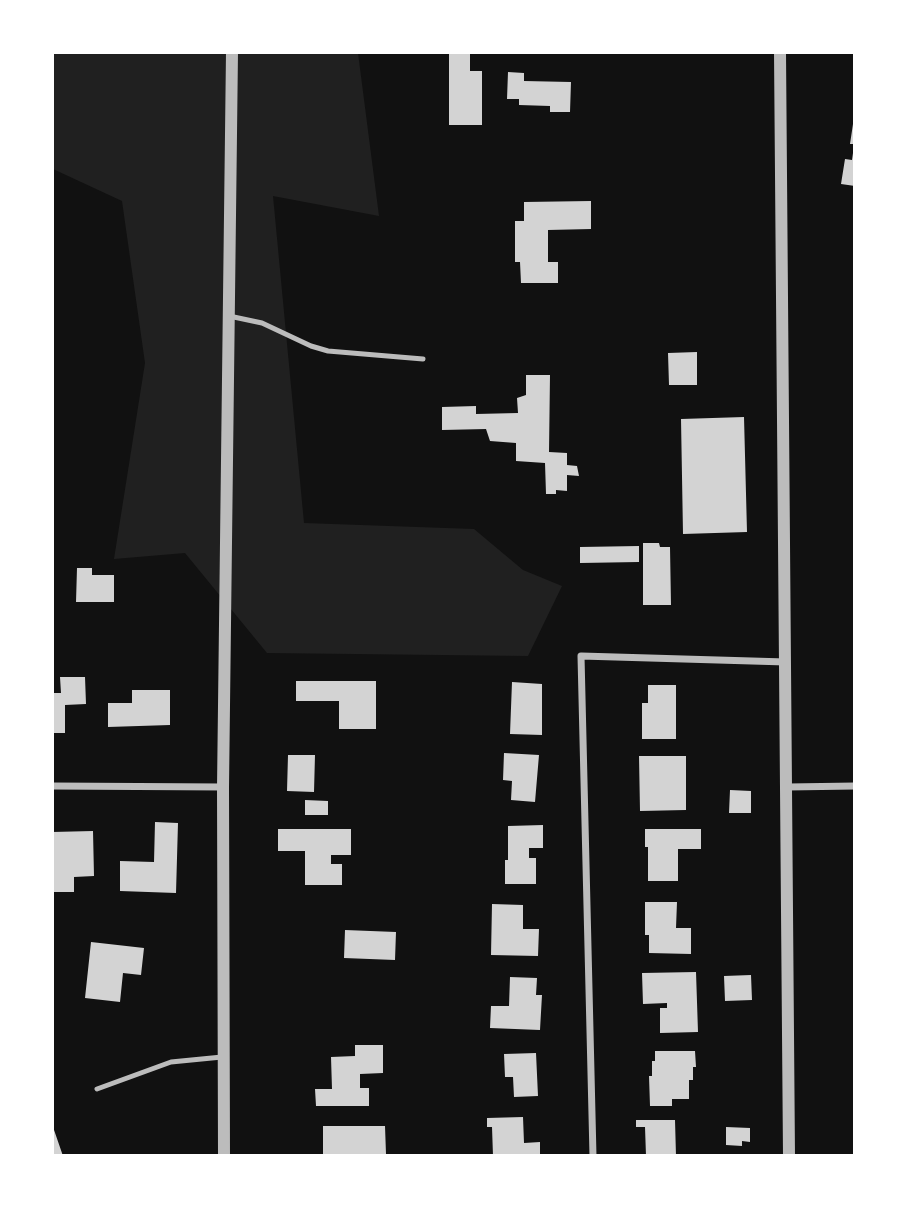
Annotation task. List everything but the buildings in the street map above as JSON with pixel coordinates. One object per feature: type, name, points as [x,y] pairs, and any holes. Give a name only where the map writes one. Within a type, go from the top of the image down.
[{"type":"street","points":[[225,1156],[223,787],[232,52]]},
{"type":"street","points":[[780,52],[789,1156]]},
{"type":"street","points":[[593,1156],[581,656],[787,662]]},
{"type":"street","points":[[52,786],[223,787]]},
{"type":"street","points":[[788,787],[855,786]]},
{"type":"lane","points":[[229,316],[262,323],[328,351],[423,359]]},
{"type":"lane","points":[[97,1089],[171,1062],[226,1057]]},
{"type":"shaded area","points":[[53,53],[358,53],[379,216],[273,196],[304,523],[474,529],[523,570],[562,586],[528,656],[267,653],[185,553],[114,559],[145,363],[122,201],[53,169]]}]
